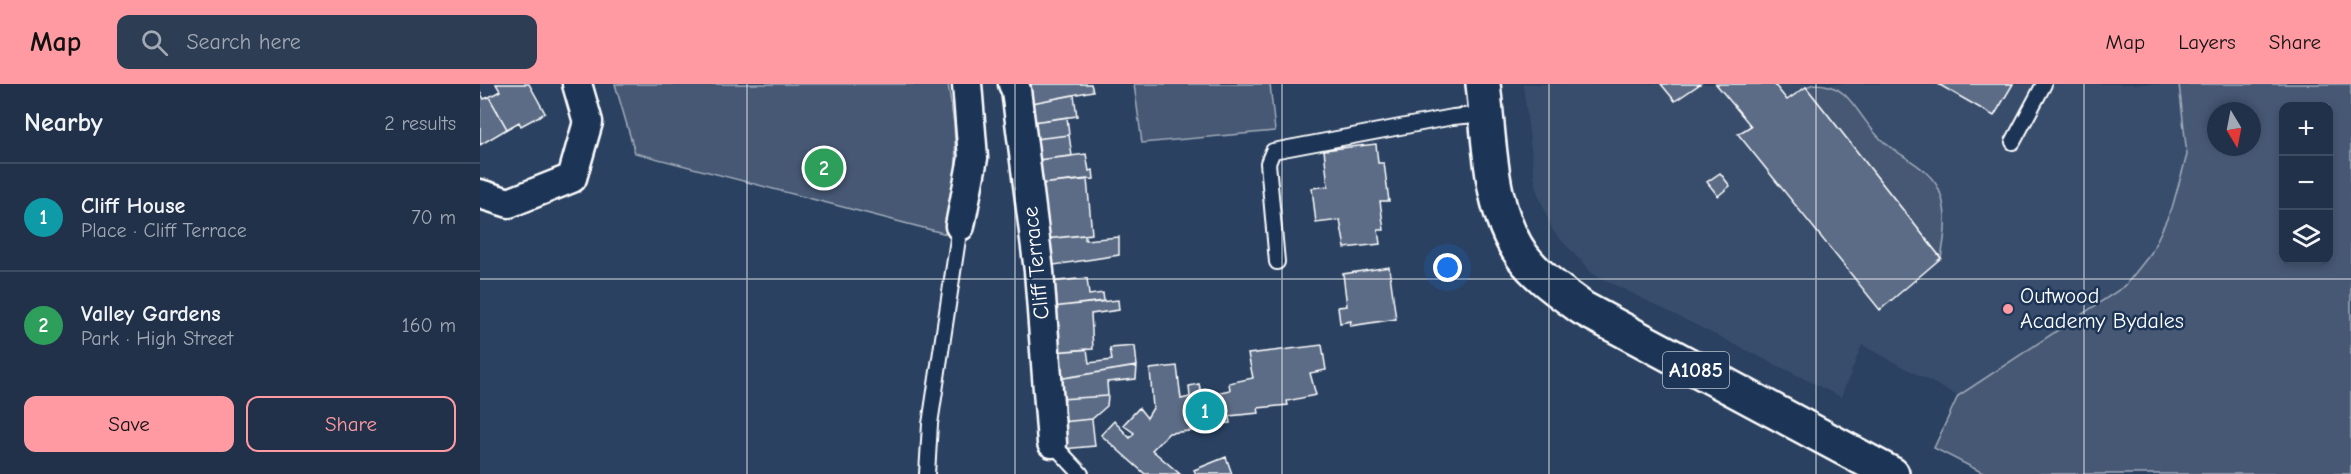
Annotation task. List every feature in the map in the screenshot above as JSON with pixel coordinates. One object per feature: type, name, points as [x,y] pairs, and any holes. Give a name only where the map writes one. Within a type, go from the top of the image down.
[{"type":"main road","name":"A1085","points":[[1485,99],[1495,185],[1501,207],[1511,235],[1522,255],[1540,276],[1582,308],[1892,474]]},
{"type":"street","points":[[480,194],[509,204],[572,178],[588,122],[577,84]]},
{"type":"street","points":[[960,226],[973,158],[967,84]]},
{"type":"street","name":"Cliff Terrace","points":[[1013,84],[1016,90],[1039,271],[1052,443]]},
{"type":"lane","points":[[2013,142],[2044,84]]},
{"type":"lane","points":[[1277,262],[1269,163],[1273,151],[1453,117],[1485,99]]},
{"type":"lane","points":[[927,474],[930,424],[960,226]]},
{"type":"lane","points":[[1052,443],[1081,474]]},
{"type":"shaded area","points":[[615,84],[948,84],[954,124],[957,182],[947,234],[635,153]]},
{"type":"shaded area","points":[[1134,84],[1270,84],[1275,131],[1142,143]]},
{"type":"shaded area","name":"Outwood Academy Bydales","points":[[1523,84],[2351,84],[2351,474],[1985,474],[1934,448],[1958,396],[1862,345],[1841,397],[1593,274],[1553,231],[1536,189]]},
{"type":"shaded area","points":[[1814,84],[1830,86],[1844,94],[1879,137],[1932,178],[1941,195],[1945,211],[1945,234],[1941,258],[1806,87]]},
{"type":"shaded area","points":[[2179,84],[2351,84],[2351,474],[1985,474],[1934,448],[1958,396],[2125,286],[2151,253],[2172,208],[2187,155]]},
{"type":"building","points":[[496,84],[529,84],[545,113],[521,126],[519,122],[507,129],[489,97],[500,91]]},
{"type":"building","points":[[1029,84],[1091,84],[1093,91],[1032,103]]},
{"type":"building","points":[[1661,84],[1700,84],[1675,101]]},
{"type":"building","points":[[1716,84],[1774,84],[1787,100],[1806,87],[1941,258],[1880,310],[1738,134],[1751,126]]},
{"type":"building","points":[[1938,84],[2013,84],[1994,116]]},
{"type":"building","points":[[480,92],[484,99],[489,97],[507,129],[480,145]]},
{"type":"building","points":[[1074,95],[1077,116],[1033,122],[1032,103]]},
{"type":"building","points":[[1067,117],[1069,135],[1035,139],[1033,122]]},
{"type":"building","points":[[1069,135],[1072,156],[1038,160],[1035,139]]},
{"type":"building","points":[[1376,144],[1378,163],[1384,163],[1389,201],[1380,201],[1384,230],[1378,230],[1380,244],[1345,248],[1340,220],[1316,223],[1312,188],[1328,186],[1324,150]]},
{"type":"building","points":[[1086,154],[1089,171],[1093,170],[1094,179],[1040,184],[1038,160]]},
{"type":"building","points":[[1720,173],[1730,186],[1718,196],[1707,182]]},
{"type":"building","points":[[1087,179],[1092,234],[1045,239],[1040,184]]},
{"type":"building","points":[[1085,235],[1085,240],[1119,237],[1119,255],[1048,266],[1045,239]]},
{"type":"building","points":[[1389,267],[1396,319],[1350,326],[1351,321],[1340,323],[1338,307],[1347,306],[1343,274]]},
{"type":"building","points":[[1087,278],[1089,295],[1103,293],[1104,301],[1052,307],[1049,282]]},
{"type":"building","points":[[1118,300],[1119,310],[1091,314],[1093,349],[1054,352],[1052,307]]},
{"type":"building","points":[[1322,345],[1326,370],[1310,373],[1316,395],[1287,401],[1288,405],[1258,408],[1259,413],[1229,416],[1230,423],[1200,425],[1200,430],[1169,433],[1152,450],[1180,474],[1145,474],[1101,435],[1114,421],[1130,438],[1134,433],[1123,425],[1139,408],[1147,418],[1153,408],[1150,369],[1177,366],[1181,399],[1190,397],[1189,386],[1199,384],[1202,396],[1230,390],[1229,383],[1253,378],[1248,354]]},
{"type":"building","points":[[1135,346],[1137,366],[1058,379],[1054,352],[1087,349],[1089,363],[1112,360],[1110,348]]},
{"type":"building","points":[[1137,366],[1136,379],[1107,382],[1108,396],[1060,399],[1058,379]]},
{"type":"building","points":[[1108,396],[1107,406],[1092,419],[1061,422],[1060,399]]},
{"type":"building","points":[[1092,419],[1095,446],[1063,449],[1061,422]]},
{"type":"building","points":[[1226,457],[1232,474],[1196,474],[1194,470]]},
{"type":"place","name":"Valley Gardens","points":[[824,168]]},
{"type":"place","name":"Outwood Academy Bydales","points":[[2008,309]]},
{"type":"place","name":"Cliff House","points":[[1205,411]]}]
